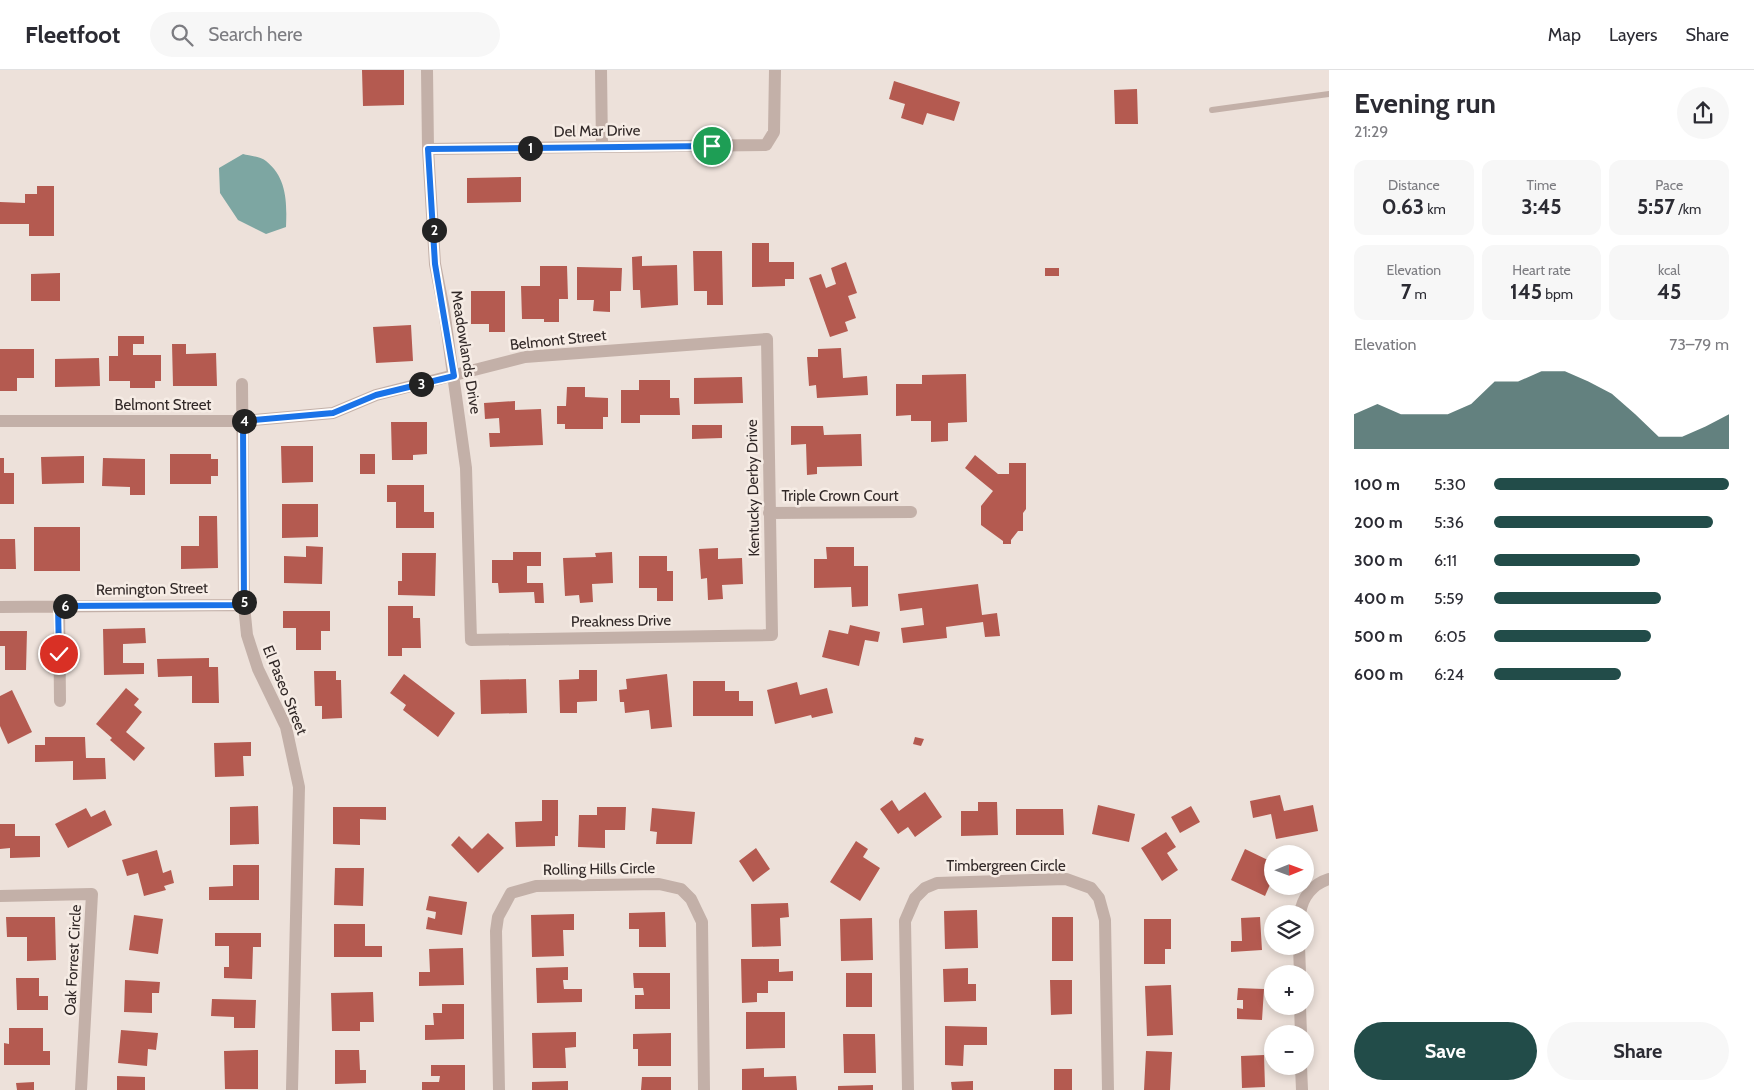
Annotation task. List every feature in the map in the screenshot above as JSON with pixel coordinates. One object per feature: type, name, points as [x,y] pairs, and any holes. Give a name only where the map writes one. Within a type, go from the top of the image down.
[{"type":"street","name":"Meadowlands Drive","points":[[427,70],[428,149],[435,264],[454,376],[466,468],[471,640]]},
{"type":"street","points":[[600,70],[602,147]]},
{"type":"street","name":"Del Mar Drive","points":[[428,149],[766,145],[774,132],[775,70]]},
{"type":"street","name":"Belmont Street","points":[[0,421],[243,421],[333,413],[376,395],[525,357],[767,339]]},
{"type":"street","name":"Kentucky Derby Drive","points":[[767,339],[772,636]]},
{"type":"street","name":"El Paseo Street","points":[[242,384],[244,605],[247,635],[258,669],[286,727],[299,787],[292,1090]]},
{"type":"street","name":"Triple Crown Court","points":[[769,513],[912,512]]},
{"type":"street","name":"Remington Street","points":[[0,607],[244,605]]},
{"type":"street","points":[[58,606],[60,701]]},
{"type":"street","name":"Preakness Drive","points":[[471,640],[772,636]]},
{"type":"street","points":[[1303,905],[1306,895],[1316,884],[1329,878]]},
{"type":"street","name":"Timbergreen Circle","points":[[908,1090],[906,920],[915,898],[925,888],[947,881],[1066,879],[1090,888],[1098,898],[1104,914],[1108,1090]]},
{"type":"street","name":"Rolling Hills Circle","points":[[499,1090],[496,931],[498,918],[511,894],[536,886],[659,884],[681,889],[691,899],[702,922],[704,1090]]},
{"type":"street","name":"Oak Forrest Circle","points":[[0,896],[92,894],[81,1090]]},
{"type":"street","points":[[1301,1075],[1302,1090]]},
{"type":"lane","points":[[1212,110],[1329,94]]},
{"type":"water","points":[[243,154],[264,159],[278,175],[286,200],[286,227],[266,234],[238,220],[220,193],[219,168]]},
{"type":"building","points":[[362,70],[404,70],[404,105],[363,106]]},
{"type":"building","points":[[894,81],[960,102],[954,121],[927,113],[923,125],[901,118],[905,104],[889,99]]},
{"type":"building","points":[[1137,89],[1138,124],[1115,124],[1114,90]]},
{"type":"building","points":[[521,177],[521,202],[467,203],[467,178]]},
{"type":"building","points":[[37,186],[54,186],[54,236],[29,236],[29,224],[0,224],[0,202],[25,203],[25,194],[37,194]]},
{"type":"building","points":[[752,243],[769,243],[769,262],[794,262],[794,279],[785,279],[785,286],[752,287]]},
{"type":"building","points":[[693,251],[722,251],[723,305],[707,305],[707,291],[694,291]]},
{"type":"building","points":[[642,256],[642,266],[677,265],[678,305],[641,308],[640,290],[633,290],[632,257]]},
{"type":"building","points":[[846,262],[857,293],[848,296],[856,318],[845,322],[848,331],[830,337],[809,278],[821,274],[826,288],[836,284],[831,268]]},
{"type":"building","points":[[540,266],[567,266],[568,299],[559,299],[559,322],[544,322],[544,319],[522,319],[521,286],[540,286]]},
{"type":"building","points":[[577,267],[622,268],[621,291],[610,291],[610,312],[593,311],[594,300],[577,300]]},
{"type":"building","points":[[1045,268],[1059,268],[1059,276],[1045,276]]},
{"type":"building","points":[[60,273],[60,301],[31,301],[31,274]]},
{"type":"building","points":[[471,291],[505,291],[505,332],[489,332],[489,324],[471,324]]},
{"type":"building","points":[[411,325],[413,361],[376,363],[373,327]]},
{"type":"building","points":[[118,336],[144,336],[144,344],[133,344],[133,355],[161,355],[161,381],[155,381],[155,388],[130,388],[130,381],[109,381],[109,356],[118,356]]},
{"type":"building","points":[[172,344],[186,344],[186,354],[216,353],[217,386],[173,386]]},
{"type":"building","points":[[841,348],[843,378],[867,376],[868,395],[817,398],[816,385],[809,386],[807,357],[818,357],[818,349]]},
{"type":"building","points":[[0,349],[34,349],[34,378],[17,378],[17,391],[0,391]]},
{"type":"building","points":[[99,358],[100,386],[55,387],[55,359]]},
{"type":"building","points":[[966,374],[967,422],[948,423],[948,441],[931,442],[931,421],[911,421],[911,415],[896,416],[896,384],[922,384],[922,375]]},
{"type":"building","points":[[742,377],[743,403],[694,404],[694,378]]},
{"type":"building","points":[[639,380],[670,380],[670,398],[679,398],[680,415],[640,415],[640,423],[621,423],[621,390],[639,390]]},
{"type":"building","points":[[567,387],[585,387],[585,397],[608,398],[608,417],[603,417],[603,429],[565,429],[565,424],[557,424],[557,406],[566,406]]},
{"type":"building","points":[[515,401],[515,410],[541,409],[543,445],[490,447],[489,433],[500,433],[499,418],[485,419],[484,403]]},
{"type":"building","points":[[391,422],[427,422],[427,454],[413,455],[413,460],[392,460]]},
{"type":"building","points":[[692,425],[722,425],[722,438],[692,439]]},
{"type":"building","points":[[791,426],[823,426],[824,435],[861,434],[862,466],[817,467],[817,474],[807,475],[806,444],[791,445]]},
{"type":"building","points":[[281,446],[313,446],[313,482],[282,483]]},
{"type":"building","points":[[170,454],[211,454],[211,459],[218,459],[218,476],[211,476],[211,484],[170,484]]},
{"type":"building","points":[[360,454],[375,454],[375,474],[360,474]]},
{"type":"building","points":[[975,455],[998,474],[1009,474],[1009,463],[1026,463],[1026,509],[1023,513],[1023,531],[1018,531],[1011,540],[1011,544],[1003,544],[1003,541],[981,525],[981,506],[993,491],[965,468]]},
{"type":"building","points":[[84,456],[84,483],[42,484],[41,457]]},
{"type":"building","points":[[0,458],[4,458],[4,473],[14,473],[14,504],[0,504]]},
{"type":"building","points":[[103,458],[145,459],[145,495],[130,495],[130,487],[102,486]]},
{"type":"building","points":[[387,485],[424,485],[424,512],[434,512],[434,528],[396,528],[396,502],[387,502]]},
{"type":"building","points":[[282,504],[318,504],[318,537],[282,538]]},
{"type":"building","points":[[199,516],[217,516],[218,568],[181,569],[181,546],[199,546]]},
{"type":"building","points":[[34,527],[80,527],[80,571],[34,571]]},
{"type":"building","points":[[0,539],[15,539],[16,569],[0,569]]},
{"type":"building","points":[[306,546],[323,547],[322,584],[284,583],[284,556],[306,557]]},
{"type":"building","points":[[826,547],[854,547],[854,566],[868,566],[868,606],[852,607],[851,587],[814,588],[814,559],[827,559]]},
{"type":"building","points":[[718,548],[718,559],[742,558],[743,584],[722,585],[723,599],[708,600],[707,578],[701,579],[699,549]]},
{"type":"building","points":[[513,552],[541,552],[541,566],[527,566],[527,583],[543,583],[544,603],[535,603],[534,592],[499,593],[498,583],[492,583],[492,560],[513,560]]},
{"type":"building","points":[[612,552],[613,583],[592,584],[593,602],[580,603],[579,595],[565,596],[563,558],[596,557],[595,553]]},
{"type":"building","points":[[402,553],[436,553],[435,596],[398,595],[398,581],[402,581]]},
{"type":"building","points":[[639,556],[667,556],[667,571],[673,571],[673,601],[657,601],[657,588],[639,588]]},
{"type":"building","points":[[978,584],[982,615],[997,613],[1000,636],[985,637],[983,622],[946,627],[947,638],[903,643],[901,628],[924,625],[922,608],[900,611],[898,594]]},
{"type":"building","points":[[388,606],[413,606],[413,618],[420,618],[421,648],[402,648],[402,656],[388,656]]},
{"type":"building","points":[[283,611],[330,611],[330,631],[321,631],[321,650],[296,650],[296,628],[283,628]]},
{"type":"building","points":[[850,625],[880,632],[878,642],[865,640],[859,666],[822,657],[829,630],[848,634]]},
{"type":"building","points":[[145,628],[146,643],[123,644],[123,663],[144,663],[144,674],[104,675],[103,629]]},
{"type":"building","points":[[0,631],[27,631],[26,670],[5,670],[5,646],[0,646]]},
{"type":"building","points":[[209,658],[209,667],[218,667],[219,703],[192,703],[192,676],[158,677],[157,659]]},
{"type":"building","points":[[579,670],[597,670],[597,701],[577,702],[577,713],[560,713],[559,680],[579,679]]},
{"type":"building","points":[[314,671],[336,671],[336,680],[341,680],[342,718],[322,719],[322,706],[315,706]]},
{"type":"building","points":[[404,674],[455,713],[438,737],[403,710],[406,705],[390,693]]},
{"type":"building","points":[[667,674],[672,727],[651,729],[649,710],[625,713],[624,702],[620,702],[619,690],[627,689],[626,679]]},
{"type":"building","points":[[526,679],[527,713],[481,714],[480,680]]},
{"type":"building","points":[[693,681],[725,681],[725,691],[739,691],[739,701],[753,701],[753,716],[693,716]]},
{"type":"building","points":[[797,682],[800,695],[827,688],[833,713],[812,718],[811,715],[775,724],[767,690]]},
{"type":"building","points":[[126,688],[139,699],[134,705],[142,712],[126,732],[145,748],[134,761],[110,740],[112,738],[96,724]]},
{"type":"building","points":[[12,690],[32,732],[8,744],[0,726],[0,696]]},
{"type":"building","points":[[45,737],[85,737],[86,758],[105,758],[106,779],[73,780],[73,761],[35,762],[35,745],[45,745]]},
{"type":"building","points":[[915,737],[924,739],[921,746],[913,744]]},
{"type":"building","points":[[251,742],[251,756],[243,756],[244,776],[215,777],[214,743]]},
{"type":"building","points":[[925,792],[942,817],[915,837],[908,827],[898,834],[880,809],[892,800],[899,811]]},
{"type":"building","points":[[1280,795],[1284,811],[1313,805],[1318,831],[1276,839],[1271,814],[1253,818],[1250,801]]},
{"type":"building","points":[[542,800],[558,800],[558,836],[555,836],[555,846],[516,847],[515,822],[542,821]]},
{"type":"building","points":[[978,802],[997,802],[998,835],[961,836],[961,811],[978,811]]},
{"type":"building","points":[[1098,805],[1135,814],[1129,842],[1092,834]]},
{"type":"building","points":[[258,806],[259,844],[230,845],[230,807]]},
{"type":"building","points":[[1191,806],[1200,822],[1180,833],[1171,817]]},
{"type":"building","points":[[333,807],[386,807],[386,820],[360,819],[360,845],[333,844]]},
{"type":"building","points":[[597,807],[626,807],[625,830],[605,830],[605,848],[578,847],[579,815],[597,815]]},
{"type":"building","points":[[86,808],[91,817],[105,810],[112,825],[68,848],[55,824]]},
{"type":"building","points":[[652,808],[695,812],[692,844],[656,844],[657,832],[650,831]]},
{"type":"building","points":[[1016,809],[1063,809],[1064,835],[1016,835]]},
{"type":"building","points":[[0,824],[15,824],[15,836],[40,836],[40,857],[10,858],[10,848],[0,849]]},
{"type":"building","points":[[1166,832],[1176,847],[1167,853],[1178,870],[1162,881],[1141,848]]},
{"type":"building","points":[[488,833],[504,848],[478,873],[451,845],[459,836],[472,849]]},
{"type":"building","points":[[856,841],[868,849],[863,857],[880,868],[860,901],[830,882]]},
{"type":"building","points":[[756,848],[770,869],[753,882],[739,861]]},
{"type":"building","points":[[1245,849],[1264,858],[1265,896],[1231,880]]},
{"type":"building","points":[[157,850],[163,873],[171,870],[174,883],[164,886],[166,890],[144,896],[138,873],[127,876],[122,860]]},
{"type":"building","points":[[233,865],[259,865],[259,900],[209,900],[209,887],[233,886]]},
{"type":"building","points":[[335,868],[364,868],[363,906],[334,905]]},
{"type":"building","points":[[429,896],[467,902],[462,935],[426,929],[428,917],[435,919],[436,912],[426,910]]},
{"type":"building","points":[[788,903],[789,917],[780,918],[781,946],[752,947],[751,904]]},
{"type":"building","points":[[977,910],[978,948],[945,949],[944,911]]},
{"type":"building","points":[[665,912],[666,947],[639,947],[639,929],[629,929],[629,913]]},
{"type":"building","points":[[574,914],[574,930],[563,930],[564,956],[532,957],[531,915]]},
{"type":"building","points":[[134,915],[163,919],[158,954],[129,950]]},
{"type":"building","points":[[6,917],[55,917],[56,960],[27,961],[27,937],[7,937]]},
{"type":"building","points":[[1052,917],[1073,917],[1073,961],[1052,961]]},
{"type":"building","points":[[1260,917],[1262,950],[1231,952],[1231,941],[1242,941],[1241,918]]},
{"type":"building","points":[[872,918],[873,960],[841,961],[840,919]]},
{"type":"building","points":[[1144,919],[1171,919],[1171,949],[1165,949],[1165,964],[1144,964]]},
{"type":"building","points":[[334,924],[365,924],[365,946],[382,946],[382,957],[334,957]]},
{"type":"building","points":[[215,933],[261,933],[261,947],[253,947],[252,979],[224,978],[224,967],[229,967],[229,946],[215,946]]},
{"type":"building","points":[[463,948],[464,985],[419,986],[419,972],[430,972],[429,949]]},
{"type":"building","points":[[741,959],[779,959],[779,972],[793,971],[793,981],[768,981],[768,993],[757,993],[757,1002],[742,1003]]},
{"type":"building","points":[[568,967],[568,980],[563,980],[564,989],[582,989],[582,1002],[537,1003],[536,968]]},
{"type":"building","points":[[968,968],[968,984],[976,984],[976,1001],[944,1002],[943,969]]},
{"type":"building","points":[[633,973],[670,973],[670,1009],[635,1009],[635,995],[644,995],[643,988],[634,988]]},
{"type":"building","points":[[846,973],[872,973],[872,1007],[846,1007]]},
{"type":"building","points":[[16,978],[39,978],[39,996],[48,996],[48,1010],[17,1010]]},
{"type":"building","points":[[125,980],[160,982],[159,993],[152,993],[152,1013],[124,1012]]},
{"type":"building","points":[[1050,980],[1072,980],[1072,1014],[1051,1015]]},
{"type":"building","points":[[1171,985],[1173,1035],[1147,1036],[1145,986]]},
{"type":"building","points":[[1238,988],[1264,989],[1262,1020],[1237,1019],[1237,1008],[1243,1009],[1243,1000],[1237,1000]]},
{"type":"building","points":[[373,992],[374,1022],[360,1022],[360,1031],[332,1031],[331,993]]},
{"type":"building","points":[[212,999],[256,1000],[255,1028],[234,1028],[234,1017],[211,1016]]},
{"type":"building","points":[[442,1004],[464,1004],[464,1039],[425,1040],[425,1025],[434,1025],[433,1013],[442,1013]]},
{"type":"building","points":[[746,1012],[785,1012],[785,1048],[746,1049]]},
{"type":"building","points":[[945,1026],[987,1027],[987,1045],[964,1045],[963,1066],[945,1065]]},
{"type":"building","points":[[9,1028],[43,1028],[43,1051],[50,1051],[50,1065],[4,1065],[4,1043],[9,1044]]},
{"type":"building","points":[[121,1030],[158,1033],[156,1050],[148,1049],[147,1066],[118,1063]]},
{"type":"building","points":[[576,1032],[576,1047],[565,1048],[566,1068],[533,1068],[532,1033]]},
{"type":"building","points":[[671,1033],[671,1066],[638,1066],[638,1049],[633,1049],[633,1034]]},
{"type":"building","points":[[843,1034],[875,1034],[876,1073],[844,1073]]},
{"type":"building","points":[[258,1050],[258,1089],[225,1089],[224,1051]]},
{"type":"building","points":[[335,1050],[359,1050],[360,1070],[366,1070],[366,1083],[335,1084]]},
{"type":"building","points":[[1146,1051],[1172,1052],[1170,1090],[1144,1090]]},
{"type":"building","points":[[1264,1055],[1265,1087],[1242,1088],[1241,1056]]},
{"type":"building","points":[[431,1065],[465,1065],[465,1090],[422,1090],[422,1082],[439,1082],[440,1076],[431,1076]]},
{"type":"building","points":[[764,1068],[764,1077],[796,1076],[797,1090],[742,1090],[742,1069]]},
{"type":"building","points":[[1054,1069],[1072,1069],[1072,1090],[1054,1090]]},
{"type":"building","points":[[117,1076],[145,1077],[145,1090],[117,1090]]},
{"type":"building","points":[[642,1077],[671,1077],[671,1090],[641,1090]]},
{"type":"building","points":[[568,1081],[568,1090],[532,1090],[532,1082]]},
{"type":"building","points":[[973,1081],[973,1090],[952,1090],[951,1082]]},
{"type":"building","points":[[34,1082],[34,1090],[17,1090],[16,1083]]},
{"type":"building","points":[[873,1085],[873,1090],[838,1090],[838,1086]]},
{"type":"route","points":[[59,654],[58,606],[244,605],[243,421],[333,413],[376,395],[454,376],[435,264],[428,149],[712,146]]}]
